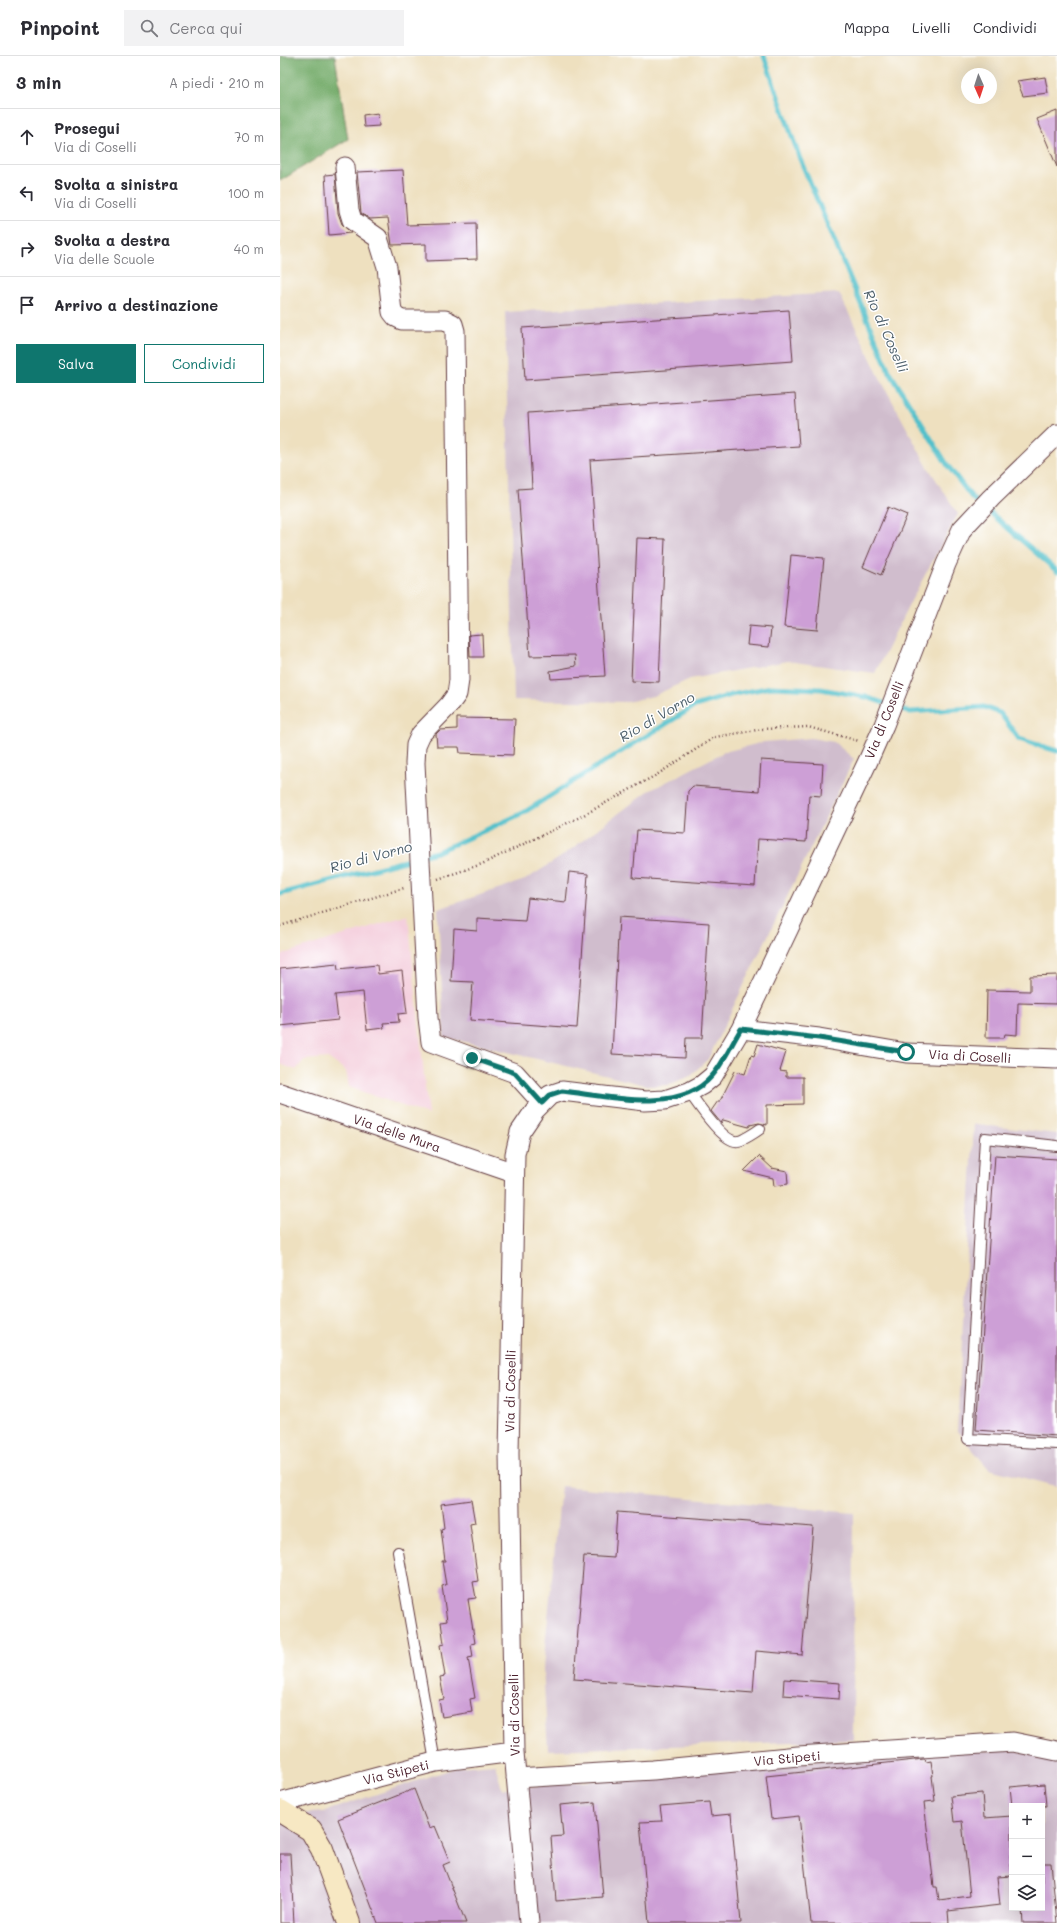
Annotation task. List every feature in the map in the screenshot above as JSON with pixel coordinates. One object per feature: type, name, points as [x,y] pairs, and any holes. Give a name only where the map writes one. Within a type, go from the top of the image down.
[{"type":"street","points":[[345,167],[349,210],[352,220],[378,238],[387,267],[392,312],[396,317],[402,320],[445,320],[453,324],[455,331],[460,680],[457,694],[449,705],[421,734],[416,745],[415,764],[428,1018],[431,1042],[515,1073],[542,1103]]},
{"type":"street","name":"Via di Coselli","points":[[529,1923],[514,1752],[509,1453],[514,1173],[515,1154],[520,1132],[535,1110],[550,1095],[562,1091],[645,1101],[665,1100],[679,1097],[689,1092],[702,1085],[712,1076],[741,1029],[875,745],[946,564],[962,529],[991,498],[1057,434]]},
{"type":"street","name":"Via di Coselli","points":[[741,1029],[819,1038],[906,1052],[1057,1059]]},
{"type":"street","name":"Via delle Mura","points":[[280,1093],[514,1173]]},
{"type":"street","name":"Via Stipeti","points":[[516,1778],[654,1770],[798,1756],[1013,1742],[1057,1751]]},
{"type":"street","name":"Via Stipeti","points":[[280,1803],[435,1762],[514,1752]]},
{"type":"street","points":[[280,1811],[311,1830],[322,1849],[349,1923]]},
{"type":"lane","points":[[689,1092],[706,1115],[726,1137],[733,1141],[740,1141],[747,1135],[760,1129]]},
{"type":"lane","points":[[1057,1146],[985,1138],[968,1439],[1057,1444]]},
{"type":"lane","points":[[398,1552],[435,1762]]},
{"type":"path","points":[[280,926],[382,894],[421,876],[482,864],[580,817],[658,774],[716,737],[763,729],[808,727],[875,745]]},
{"type":"shaded area","points":[[839,293],[881,380],[926,464],[958,514],[912,599],[875,673],[787,661],[690,679],[653,696],[627,702],[514,700],[505,312]]},
{"type":"shaded area","points":[[811,738],[834,742],[854,759],[708,1059],[690,1076],[668,1085],[650,1086],[444,1037],[438,909],[525,880],[561,857],[647,792],[724,752],[764,742]]},
{"type":"shaded area","points":[[408,915],[428,1115],[349,1087],[346,1071],[328,1058],[304,1060],[296,1070],[280,1064],[280,955]]},
{"type":"shaded area","points":[[974,1124],[1057,1134],[1057,1485],[1055,1486],[989,1469],[957,1431]]},
{"type":"shaded area","points":[[561,1486],[854,1513],[853,1740],[548,1750],[543,1668]]},
{"type":"shaded area","points":[[1017,1750],[1057,1761],[1057,1923],[280,1923],[280,1816],[323,1812],[458,1767],[495,1764],[502,1789],[914,1752]]},
{"type":"green space","points":[[280,56],[335,56],[348,139],[280,181]]},
{"type":"building","points":[[1045,77],[1048,93],[1023,96],[1017,81]]},
{"type":"building","points":[[1057,111],[1057,167],[1037,119]]},
{"type":"building","points":[[378,113],[379,126],[364,127],[363,115]]},
{"type":"building","points":[[403,170],[407,225],[476,223],[477,259],[426,261],[426,244],[392,245],[388,218],[370,219],[361,213],[357,172]]},
{"type":"building","points":[[335,174],[338,213],[342,224],[351,233],[329,235],[325,175]]},
{"type":"building","points":[[789,310],[793,361],[525,380],[522,328]]},
{"type":"building","points":[[795,394],[799,446],[590,460],[605,676],[551,679],[550,671],[576,666],[575,655],[530,656],[518,489],[532,488],[528,413]]},
{"type":"building","points":[[888,507],[907,515],[881,575],[863,567]]},
{"type":"building","points":[[637,538],[665,539],[659,682],[631,681]]},
{"type":"building","points":[[791,555],[824,558],[817,630],[784,627]]},
{"type":"building","points":[[749,626],[771,628],[769,647],[747,645]]},
{"type":"building","points":[[482,634],[483,657],[470,657],[469,635]]},
{"type":"building","points":[[457,718],[515,719],[513,755],[460,753],[459,747],[437,747],[436,734],[440,730],[457,729]]},
{"type":"building","points":[[761,760],[823,764],[821,796],[809,795],[806,842],[758,839],[755,886],[633,878],[637,830],[685,833],[688,791],[693,786],[759,791]]},
{"type":"building","points":[[569,872],[588,874],[577,1028],[470,1020],[473,982],[451,981],[454,929],[477,931],[477,918],[525,921],[528,898],[566,902]]},
{"type":"building","points":[[619,917],[709,923],[702,1038],[686,1038],[685,1058],[612,1054]]},
{"type":"building","points":[[337,963],[338,969],[377,965],[378,974],[402,971],[407,1013],[398,1014],[399,1022],[383,1023],[384,1028],[367,1030],[363,992],[335,995],[338,1020],[280,1026],[280,969]]},
{"type":"building","points":[[1057,975],[1057,1004],[1018,1003],[1017,1035],[1005,1034],[1004,1038],[986,1038],[987,990],[1030,991],[1030,976]]},
{"type":"building","points":[[758,1044],[786,1052],[780,1071],[786,1072],[786,1077],[803,1077],[803,1104],[767,1105],[767,1125],[759,1123],[750,1125],[749,1127],[723,1120],[721,1123],[711,1111],[718,1101],[720,1101],[735,1071],[745,1074],[751,1055],[754,1056]]},
{"type":"building","points":[[995,1155],[1057,1159],[1057,1436],[976,1430]]},
{"type":"building","points":[[759,1156],[773,1169],[772,1168],[787,1171],[788,1184],[774,1186],[773,1178],[744,1171]]},
{"type":"building","points":[[471,1500],[475,1523],[470,1524],[478,1581],[473,1582],[476,1598],[468,1599],[475,1643],[471,1644],[473,1657],[468,1658],[475,1698],[470,1699],[472,1712],[442,1717],[439,1700],[444,1699],[440,1677],[445,1676],[440,1645],[444,1644],[441,1622],[447,1621],[442,1586],[446,1585],[442,1561],[445,1561],[441,1529],[444,1528],[441,1504]]},
{"type":"building","points":[[617,1512],[813,1527],[802,1655],[756,1651],[753,1693],[574,1679],[584,1556],[614,1558]]},
{"type":"building","points":[[784,1679],[840,1683],[839,1699],[783,1695]]},
{"type":"building","points":[[925,1759],[926,1762],[931,1761],[935,1801],[924,1802],[934,1887],[937,1887],[939,1900],[970,1896],[962,1821],[954,1822],[951,1796],[982,1793],[984,1818],[1009,1816],[1009,1876],[997,1877],[1000,1905],[948,1911],[949,1923],[811,1923],[799,1816],[771,1819],[766,1776]]},
{"type":"building","points":[[1044,1784],[1046,1806],[1045,1803],[1012,1803],[1010,1787]]},
{"type":"building","points":[[414,1789],[429,1828],[435,1826],[450,1862],[443,1865],[466,1923],[378,1923],[338,1819]]},
{"type":"building","points":[[595,1802],[603,1897],[556,1901],[551,1837],[563,1836],[560,1805]]},
{"type":"building","points":[[709,1802],[711,1816],[731,1814],[741,1923],[649,1923],[640,1822],[662,1821],[660,1806]]},
{"type":"building","points":[[280,1854],[290,1854],[294,1923],[280,1923]]},
{"type":"building","points":[[1045,1863],[1051,1863],[1057,1923],[1023,1923],[1022,1911],[1045,1911]]},
{"type":"waterway","name":"Rio di Coselli","points":[[764,56],[800,159],[889,371],[948,466],[973,499],[980,504]]},
{"type":"waterway","name":"Rio di Coselli","points":[[986,509],[1057,571]]},
{"type":"waterway","name":"Rio di Vorno","points":[[424,855],[437,852],[523,813],[695,706],[731,695],[771,687],[821,689],[866,697],[910,712],[984,707],[1000,713],[1019,739],[1057,751]]},
{"type":"waterway","name":"Rio di Vorno","points":[[280,894],[416,858]]},
{"type":"route","points":[[472,1058],[515,1073],[542,1103],[550,1095],[562,1091],[645,1101],[665,1100],[679,1097],[702,1085],[712,1076],[741,1029],[819,1038],[906,1052]]}]
